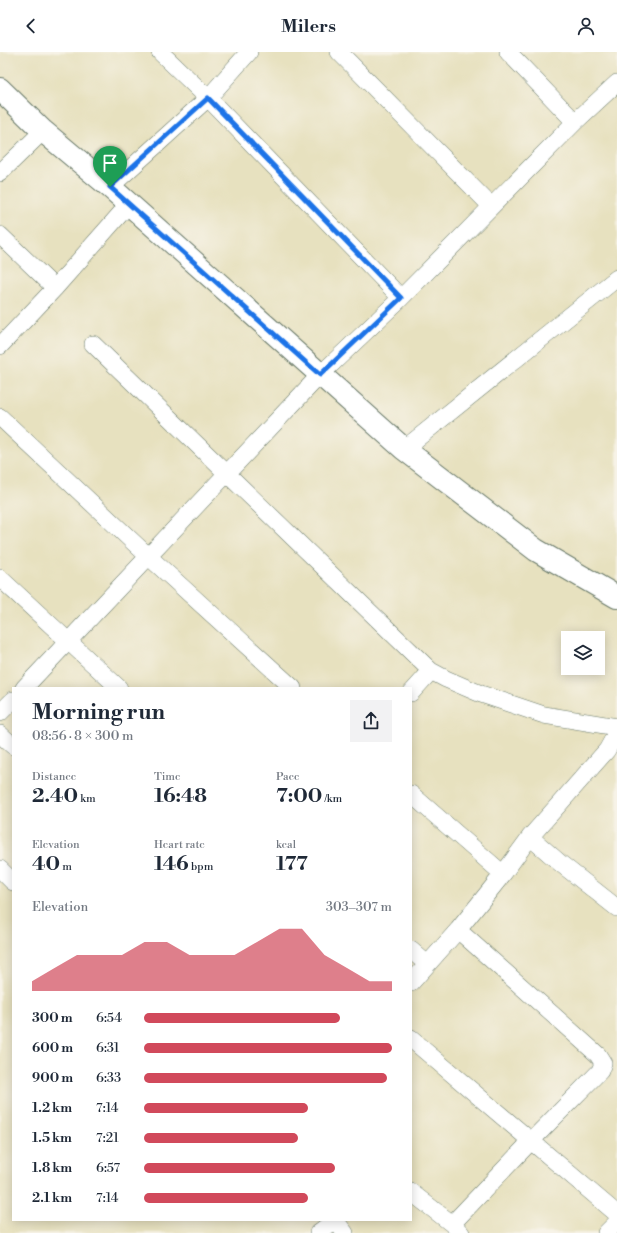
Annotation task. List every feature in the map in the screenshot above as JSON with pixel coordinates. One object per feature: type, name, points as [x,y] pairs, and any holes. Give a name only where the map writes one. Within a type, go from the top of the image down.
[{"type":"street","points":[[160,52],[208,98],[401,298]]},
{"type":"street","points":[[110,187],[208,98],[249,52]]},
{"type":"street","points":[[338,52],[491,206]]},
{"type":"street","points":[[508,52],[575,122]]},
{"type":"street","points":[[25,687],[320,375],[401,298],[575,122],[617,83]]},
{"type":"street","points":[[0,89],[43,130],[110,187],[404,449],[536,550],[617,597]]},
{"type":"street","points":[[0,172],[43,130]]},
{"type":"street","points":[[0,346],[55,288],[129,204]]},
{"type":"street","points":[[0,235],[55,288]]},
{"type":"street","points":[[404,449],[617,278]]},
{"type":"street","points":[[93,344],[431,670],[446,679],[480,694],[544,715],[617,727]]},
{"type":"street","points":[[0,417],[148,556],[292,687]]},
{"type":"street","points":[[0,578],[118,687]]},
{"type":"street","points":[[412,692],[431,670]]},
{"type":"street","points":[[0,713],[12,701]]},
{"type":"street","points":[[412,982],[458,930],[503,874],[530,837],[612,754],[617,732]]},
{"type":"street","points":[[0,734],[12,745]]},
{"type":"street","points":[[412,795],[503,874]]},
{"type":"street","points":[[530,837],[617,908]]},
{"type":"street","points":[[0,869],[12,881]]},
{"type":"street","points":[[412,1193],[456,1228],[531,1140],[600,1071],[603,1063],[598,1055],[458,930]]},
{"type":"street","points":[[412,951],[427,964]]},
{"type":"street","points":[[412,1040],[617,1214]]},
{"type":"street","points":[[318,1233],[334,1221]]},
{"type":"street","points":[[336,1221],[344,1233]]},
{"type":"street","points":[[606,1233],[617,1222]]},
{"type":"route","points":[[208,98],[401,298],[320,375],[110,187],[208,98]]}]
